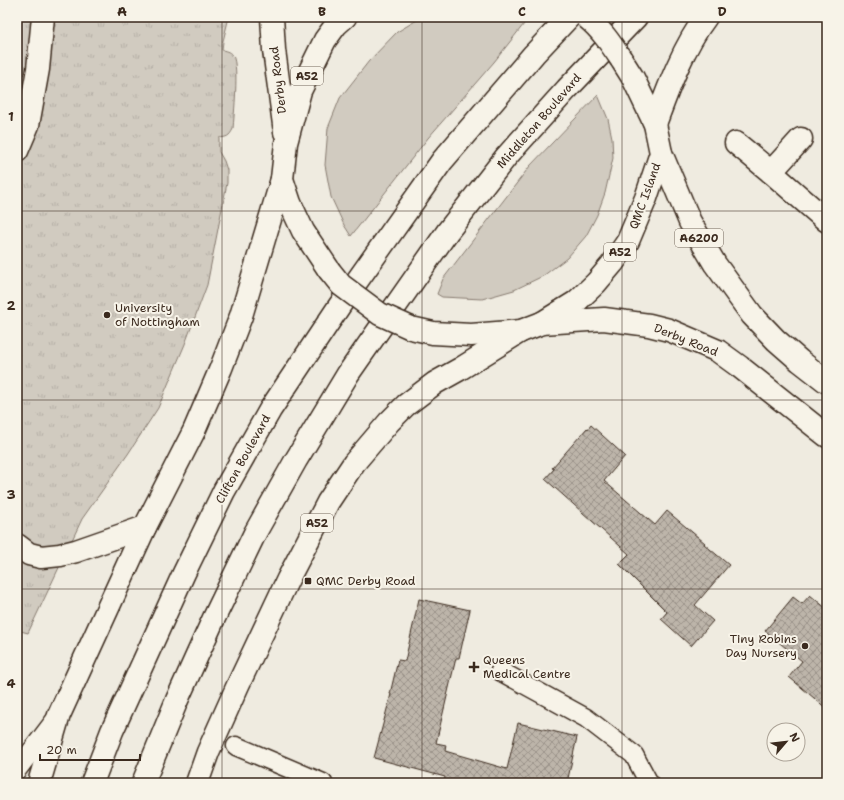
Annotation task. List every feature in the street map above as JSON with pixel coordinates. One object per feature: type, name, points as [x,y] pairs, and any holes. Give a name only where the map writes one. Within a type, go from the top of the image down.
[{"type":"main road","points":[[17,152],[28,125],[38,70],[42,17]]},
{"type":"main road","name":"Derby Road","points":[[272,17],[274,50],[286,143]]},
{"type":"main road","name":"QMC Island","points":[[345,17],[336,25],[325,40],[300,91],[286,143],[282,179],[290,203],[303,231],[329,270],[342,285],[380,314],[410,328],[433,333],[471,336],[522,331],[542,323],[576,302],[596,283],[628,241],[646,198],[661,153],[655,124],[633,78],[621,59],[606,37],[595,24],[586,17]]},
{"type":"main road","name":"Clifton Boulevard","points":[[92,783],[112,731],[170,601],[224,491],[270,410],[340,305],[442,161],[534,54],[569,17]]},
{"type":"main road","name":"Middleton Boulevard","points":[[143,783],[177,700],[255,533],[296,460],[348,374],[448,231],[506,157],[567,89],[636,17]]},
{"type":"main road","points":[[655,124],[674,75],[690,43],[706,17]]},
{"type":"main road","points":[[771,172],[801,138]]},
{"type":"main road","points":[[736,143],[827,221]]},
{"type":"main road","name":"A6200","points":[[661,153],[690,222],[715,264],[752,315],[800,361],[827,382]]},
{"type":"main road","name":"A52","points":[[38,783],[59,715],[145,527],[194,431],[221,368],[241,316],[282,179]]},
{"type":"main road","name":"Derby Road","points":[[542,323],[604,319],[649,325],[669,330],[718,351],[740,366],[827,436]]},
{"type":"main road","name":"A52","points":[[197,783],[208,752],[288,579],[328,502],[354,463],[389,422],[406,405],[435,383],[522,331]]},
{"type":"main road","points":[[17,545],[29,554],[41,557],[60,555],[76,552],[145,527]]},
{"type":"lane","points":[[500,671],[586,718],[634,755],[649,783]]},
{"type":"lane","points":[[17,770],[59,715]]},
{"type":"lane","points":[[236,746],[323,783]]},
{"type":"green space","name":"University of Nottingham","points":[[17,17],[229,17],[222,50],[233,56],[236,70],[233,129],[228,136],[219,138],[219,152],[227,170],[227,183],[207,285],[185,344],[158,408],[128,454],[82,519],[28,633],[17,630]]},
{"type":"green space","points":[[425,17],[510,17],[519,19],[524,24],[494,62],[428,138],[351,236],[344,225],[331,197],[325,165],[328,128],[340,98],[369,61],[397,32]]},
{"type":"green space","points":[[598,95],[608,119],[612,138],[613,158],[605,193],[597,215],[586,236],[567,258],[543,276],[514,290],[482,299],[442,297],[437,294],[443,279],[530,166]]},
{"type":"building","points":[[591,425],[625,456],[604,481],[655,525],[667,511],[729,565],[695,605],[713,621],[691,646],[661,619],[667,612],[619,564],[629,554],[545,479],[554,469],[552,468]]},
{"type":"building","name":"Tiny Robins Day Nursery","points":[[810,595],[827,609],[827,709],[789,677],[802,661],[765,631],[793,597],[802,604]]},
{"type":"building","points":[[419,599],[470,610],[459,658],[456,658],[436,743],[446,745],[445,751],[507,769],[518,723],[577,737],[567,783],[444,783],[445,777],[374,758],[391,694],[398,660],[405,661]]},
{"type":"place","name":"University of Nottingham","points":[[107,315]]},
{"type":"place","name":"QMC Derby Road","points":[[308,581]]},
{"type":"place","name":"Tiny Robins Day Nursery","points":[[805,646]]},
{"type":"place","name":"Queens Medical Centre","points":[[474,667]]}]
